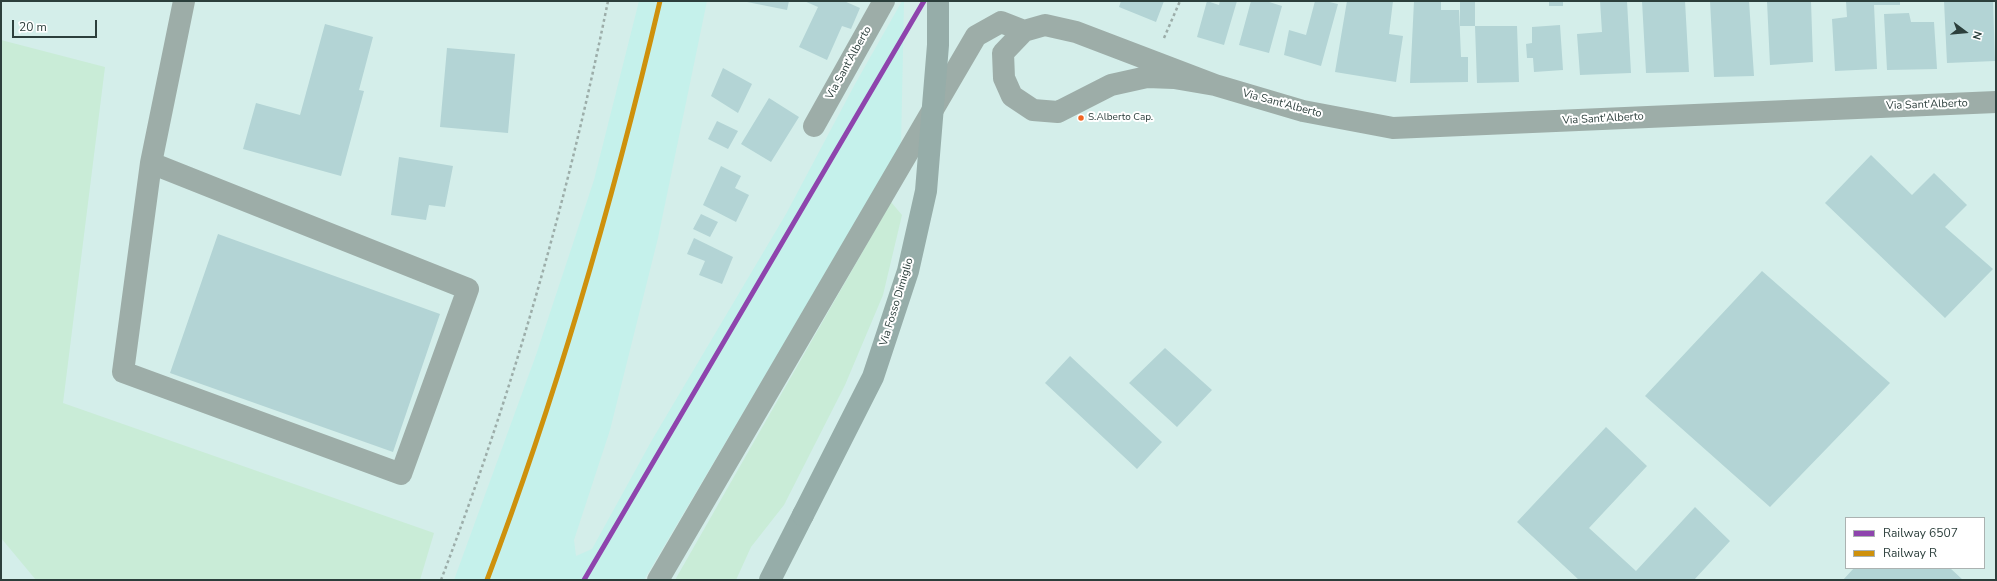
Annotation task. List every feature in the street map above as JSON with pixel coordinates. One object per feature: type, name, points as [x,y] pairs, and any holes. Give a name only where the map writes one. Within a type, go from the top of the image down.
[{"type":"main road","name":"Via Fosso Dimiglio","points":[[770,580],[873,377],[908,271],[926,191],[938,46],[938,1]]},
{"type":"street","points":[[151,163],[468,289],[401,474],[123,372],[151,163],[184,1]]},
{"type":"street","name":"Via Sant'Alberto","points":[[814,126],[884,1]]},
{"type":"street","points":[[658,580],[976,36],[1001,22],[1024,31]]},
{"type":"street","name":"Via Sant'Alberto","points":[[1215,85],[1174,78],[1147,77],[1111,85],[1058,112],[1032,110],[1012,96],[1004,78],[1003,53],[1024,31],[1045,25],[1076,32],[1215,85],[1303,111],[1393,128],[1996,102]]},
{"type":"street","points":[[1111,85],[1117,75],[1119,64],[1115,48]]},
{"type":"path","points":[[441,580],[498,418],[530,314],[565,190],[588,97],[608,1]]},
{"type":"path","points":[[1154,63],[1180,1]]},
{"type":"shaded area","points":[[639,1],[707,1],[658,238],[610,430],[574,540],[576,556],[592,549],[652,440],[786,214],[855,84],[902,1],[904,1],[901,146],[644,580],[454,580],[536,355],[594,180]]},
{"type":"green space","points":[[1,40],[105,67],[63,403],[434,533],[420,580],[36,580],[1,538]]},
{"type":"green space","points":[[891,202],[902,215],[883,295],[845,385],[784,505],[751,547],[736,580],[675,580]]},
{"type":"building","points":[[742,1],[789,1],[787,10]]},
{"type":"building","points":[[804,1],[844,1],[860,8],[851,29],[842,26],[827,60],[799,47],[818,7]]},
{"type":"building","points":[[1121,1],[1164,1],[1156,22],[1119,7]]},
{"type":"building","points":[[1207,1],[1219,5],[1220,1],[1237,1],[1224,45],[1197,37]]},
{"type":"building","points":[[1251,1],[1266,1],[1282,6],[1269,53],[1239,45]]},
{"type":"building","points":[[1315,1],[1325,1],[1338,4],[1321,66],[1284,55],[1289,30],[1306,35]]},
{"type":"building","points":[[1347,1],[1393,1],[1389,34],[1403,36],[1396,82],[1335,72]]},
{"type":"building","points":[[1414,1],[1441,1],[1441,10],[1459,10],[1461,57],[1468,57],[1468,82],[1410,83]]},
{"type":"building","points":[[1460,1],[1475,1],[1475,26],[1460,26]]},
{"type":"building","points":[[1549,1],[1563,1],[1563,6],[1549,6]]},
{"type":"building","points":[[1600,1],[1627,1],[1631,73],[1580,75],[1577,34],[1602,32]]},
{"type":"building","points":[[1642,1],[1685,1],[1689,72],[1646,73]]},
{"type":"building","points":[[1710,1],[1749,1],[1754,76],[1714,77]]},
{"type":"building","points":[[1767,1],[1811,1],[1813,62],[1770,65]]},
{"type":"building","points":[[1846,1],[1900,1],[1900,5],[1874,5],[1877,69],[1835,71],[1832,19],[1847,17]]},
{"type":"building","points":[[1944,1],[1993,1],[1995,61],[1947,63]]},
{"type":"building","points":[[1909,13],[1911,22],[1934,22],[1937,69],[1887,70],[1884,14]]},
{"type":"building","points":[[325,24],[373,37],[359,90],[364,91],[341,176],[243,149],[256,103],[300,115]]},
{"type":"building","points":[[1560,25],[1563,70],[1534,72],[1533,58],[1527,58],[1526,44],[1532,43],[1532,27]]},
{"type":"building","points":[[1475,26],[1517,26],[1519,82],[1477,83]]},
{"type":"building","points":[[447,48],[515,54],[508,133],[440,127]]},
{"type":"building","points":[[723,68],[752,84],[738,113],[711,96]]},
{"type":"building","points":[[769,98],[799,117],[771,162],[741,144]]},
{"type":"building","points":[[717,121],[738,131],[728,149],[708,139]]},
{"type":"building","points":[[1871,155],[1912,195],[1934,173],[1967,205],[1945,227],[1993,269],[1945,318],[1825,203]]},
{"type":"building","points":[[399,157],[453,166],[445,207],[429,205],[426,220],[391,215]]},
{"type":"building","points":[[721,166],[741,176],[735,188],[749,195],[736,222],[703,205]]},
{"type":"building","points":[[701,214],[718,222],[710,237],[693,229]]},
{"type":"building","points":[[218,234],[440,314],[393,452],[170,373]]},
{"type":"building","points":[[694,238],[733,257],[722,284],[699,275],[705,261],[687,254]]},
{"type":"building","points":[[1762,271],[1890,383],[1770,507],[1645,396]]},
{"type":"building","points":[[1165,348],[1212,390],[1177,427],[1129,383]]},
{"type":"building","points":[[1070,356],[1162,442],[1137,469],[1045,383]]},
{"type":"building","points":[[1606,427],[1647,466],[1589,528],[1636,571],[1695,507],[1730,541],[1694,580],[1579,580],[1517,522]]},
{"type":"building","points":[[1853,569],[1951,569],[1963,580],[1843,580]]},
{"type":"rail line","name":"R","points":[[487,580],[538,438],[583,294],[624,148],[660,1]]},
{"type":"rail line","name":"6507","points":[[584,580],[924,1]]},
{"type":"place","name":"S.Alberto Cap.","points":[[1081,118]]}]
